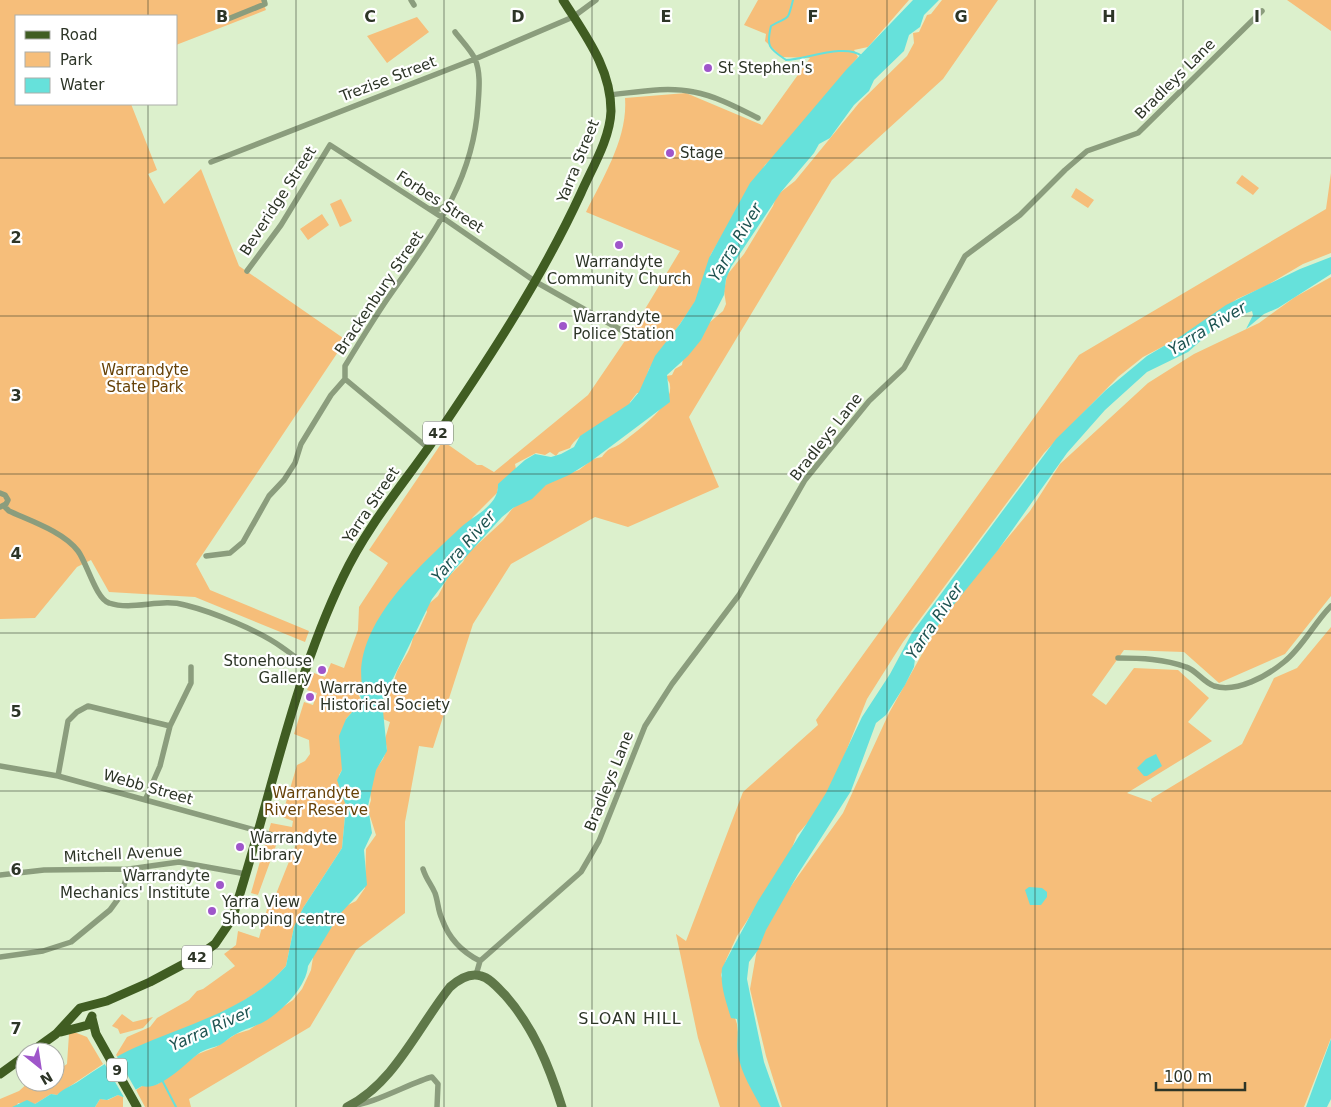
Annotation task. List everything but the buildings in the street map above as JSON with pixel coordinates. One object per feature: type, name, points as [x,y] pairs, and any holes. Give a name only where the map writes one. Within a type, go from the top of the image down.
[{"type":"main road","name":"Yarra Street","points":[[84,1008],[107,1001],[172,971],[197,957],[215,944],[232,919],[308,664],[341,580],[355,553],[476,377],[536,282],[567,223],[601,148],[611,114],[610,95],[605,70],[563,0]]},
{"type":"main road","points":[[349,1106],[372,1090],[386,1075],[450,987],[458,980],[476,975],[482,976],[498,987],[519,1011],[541,1048],[562,1107]]},
{"type":"main road","name":"Yarra Street","points":[[92,1018],[107,1001]]},
{"type":"main road","points":[[45,1042],[56,1034],[78,1010],[84,1008]]},
{"type":"main road","name":"9","points":[[84,1008],[89,1010],[96,1034],[138,1107]]},
{"type":"main road","points":[[74,1014],[75,1022],[96,1034]]},
{"type":"main road","points":[[56,1034],[88,1025],[92,1018]]},
{"type":"main road","points":[[0,1074],[15,1063]]},
{"type":"street","points":[[223,21],[265,4],[264,0]]},
{"type":"street","name":"Trezise Street","points":[[210,162],[475,59],[573,17],[596,0]]},
{"type":"street","name":"Bradleys Lane","points":[[480,961],[581,872],[599,841],[644,726],[672,684],[739,595],[805,480],[869,401],[904,368],[965,256],[1020,215],[1087,151],[1138,134],[1262,11]]},
{"type":"street","points":[[454,32],[475,59]]},
{"type":"street","name":"Brackenbury Street","points":[[206,556],[230,553],[243,542],[269,496],[284,480],[295,463],[301,444],[331,395],[345,379],[345,366],[443,218],[466,170],[474,141],[479,89],[475,59]]},
{"type":"street","points":[[610,95],[660,90],[695,92],[758,118]]},
{"type":"street","name":"Forbes Street","points":[[330,145],[428,208],[536,282],[628,334]]},
{"type":"street","name":"Beveridge Street","points":[[247,271],[281,225],[330,145]]},
{"type":"street","points":[[428,208],[440,209],[451,202]]},
{"type":"street","points":[[345,379],[428,448]]},
{"type":"street","points":[[0,493],[7,497],[2,506],[9,511],[70,543],[78,552],[100,596],[108,603],[154,605],[172,602],[186,605],[237,624],[284,648],[298,661],[308,664]]},
{"type":"street","points":[[1118,658],[1145,658],[1180,665],[1189,668],[1213,685],[1226,688],[1258,679],[1285,661],[1331,606]]},
{"type":"street","points":[[146,798],[160,766],[170,726],[191,683],[191,667]]},
{"type":"street","points":[[58,776],[68,721],[77,712],[88,706],[170,726]]},
{"type":"street","name":"Webb Street","points":[[0,766],[58,776],[146,798],[287,839]]},
{"type":"street","name":"Mitchell Avenue","points":[[0,875],[44,870],[129,869],[184,862],[246,874]]},
{"type":"street","points":[[0,957],[43,952],[71,942],[110,910],[121,895],[129,869]]},
{"type":"street","points":[[423,869],[426,879],[435,894],[442,920],[451,936],[463,953],[480,961],[476,975]]},
{"type":"street","points":[[349,1106],[361,1107],[397,1095],[423,1079],[432,1077],[438,1084],[437,1107]]},
{"type":"green space","name":"Warrandyte State Park","points":[[0,0],[262,0],[266,10],[178,44],[178,15],[15,15],[15,105],[131,105],[157,170],[148,174],[164,204],[201,169],[239,266],[346,340],[196,564],[210,590],[309,631],[305,642],[195,597],[109,592],[91,560],[77,567],[35,618],[0,619]]},
{"type":"green space","name":"Warrandyte River Reserve","points":[[758,0],[909,0],[868,47],[854,50],[858,57],[781,151],[765,165],[711,254],[697,299],[649,369],[641,393],[637,393],[630,402],[629,413],[587,432],[574,442],[570,448],[559,452],[556,456],[550,452],[545,455],[536,453],[515,464],[516,469],[498,488],[497,493],[473,517],[360,687],[359,696],[362,701],[346,719],[342,770],[339,775],[346,806],[342,848],[303,908],[294,927],[286,966],[269,983],[230,1009],[117,1057],[116,1055],[127,1037],[150,1027],[157,1018],[189,1000],[197,991],[203,989],[235,966],[224,954],[236,945],[238,931],[259,938],[269,902],[274,899],[296,844],[278,840],[258,895],[251,893],[271,823],[292,827],[293,821],[274,814],[272,805],[284,809],[297,765],[305,761],[310,754],[309,740],[294,734],[304,702],[313,705],[317,693],[307,690],[314,673],[325,677],[331,663],[344,668],[358,630],[359,607],[388,563],[369,550],[443,441],[477,465],[482,465],[494,472],[588,395],[633,329],[680,251],[586,212],[607,171],[623,128],[625,98],[686,93],[762,125],[810,58],[782,57],[765,41],[766,34],[744,25]]},
{"type":"green space","points":[[942,0],[998,0],[943,79],[832,180],[689,417],[719,487],[628,527],[595,517],[511,564],[473,624],[433,748],[419,746],[405,822],[405,913],[356,950],[310,1027],[189,1099],[191,1107],[145,1107],[136,1090],[142,1086],[158,1084],[198,1054],[216,1047],[236,1034],[249,1030],[293,1000],[302,989],[311,970],[314,951],[344,907],[356,901],[365,888],[366,849],[376,835],[368,810],[371,800],[368,780],[383,759],[387,749],[385,739],[390,722],[383,719],[383,705],[388,693],[394,686],[397,673],[412,643],[413,636],[418,632],[427,612],[425,607],[438,596],[448,577],[463,562],[467,554],[503,521],[512,509],[551,479],[579,470],[593,459],[602,457],[609,450],[635,433],[666,402],[670,384],[666,376],[672,375],[675,369],[682,365],[684,353],[704,327],[723,311],[726,304],[724,291],[727,275],[744,254],[773,206],[777,195],[795,181],[859,103],[907,56],[914,43],[913,33],[919,32],[927,15],[931,14]]},
{"type":"green space","points":[[1287,0],[1331,0],[1331,31]]},
{"type":"green space","points":[[417,17],[429,32],[387,63],[367,36]]},
{"type":"green space","points":[[1331,173],[1331,253],[1303,264],[1266,286],[1237,299],[1198,328],[1143,357],[1118,377],[1044,453],[903,642],[867,699],[833,784],[810,820],[797,835],[788,858],[737,936],[726,960],[721,975],[737,1024],[739,1040],[763,1107],[720,1107],[698,1038],[676,934],[686,941],[743,792],[818,725],[816,720],[1079,355],[1326,209]]},
{"type":"green space","points":[[1242,175],[1259,188],[1253,195],[1236,183]]},
{"type":"green space","points":[[1076,188],[1094,200],[1088,208],[1071,197]]},
{"type":"green space","points":[[341,199],[352,221],[340,227],[330,204]]},
{"type":"green space","points":[[322,214],[329,225],[308,240],[300,229]]},
{"type":"green space","points":[[1331,277],[1331,596],[1285,654],[1219,683],[1184,652],[1124,650],[1092,695],[1106,705],[1134,668],[1178,670],[1209,698],[1188,722],[1212,741],[1127,793],[1152,802],[1151,799],[1242,744],[1274,678],[1297,668],[1331,627],[1331,1038],[1304,1107],[782,1107],[766,1056],[750,989],[758,943],[769,917],[843,813],[889,713],[945,613],[1030,511],[1060,464],[1148,383],[1194,354],[1259,323],[1295,297]]},
{"type":"green space","points":[[122,1014],[133,1022],[153,1017],[143,1028],[120,1034],[118,1029],[112,1026]]},
{"type":"green space","points":[[74,1032],[87,1037],[103,1064],[65,1090],[65,1065],[67,1064],[69,1034]]},
{"type":"green space","points":[[17,1092],[61,1092],[57,1095],[51,1094],[35,1104],[18,1103],[16,1107],[0,1107],[0,1099]]},
{"type":"green space","points":[[118,1095],[123,1097],[123,1107],[95,1107],[100,1099],[108,1100]]},
{"type":"water","name":"Yarra River","points":[[913,0],[939,0],[924,15],[920,27],[909,35],[904,51],[874,80],[869,91],[854,105],[830,138],[819,144],[814,153],[781,192],[731,267],[726,279],[724,295],[701,340],[688,356],[667,375],[670,402],[590,462],[569,475],[546,485],[532,499],[513,508],[502,517],[454,570],[432,599],[382,701],[387,751],[376,770],[368,806],[372,833],[364,850],[367,885],[339,915],[308,966],[303,982],[293,997],[267,1020],[240,1032],[220,1045],[200,1052],[172,1076],[156,1085],[142,1086],[123,1097],[118,1095],[107,1100],[100,1099],[95,1107],[12,1107],[27,1100],[35,1104],[51,1094],[57,1095],[65,1092],[65,1089],[127,1052],[235,1005],[271,981],[286,966],[294,927],[303,908],[342,848],[346,806],[337,780],[342,770],[339,736],[346,719],[362,701],[358,690],[362,685],[362,663],[368,640],[379,619],[409,579],[460,528],[490,504],[497,492],[498,484],[525,460],[535,454],[551,457],[574,447],[580,436],[629,404],[639,392],[655,356],[695,301],[709,258],[750,183],[846,70]]},
{"type":"water","name":"Yarra River","points":[[1331,257],[1331,274],[1278,308],[1264,314],[1246,329],[1253,315],[1252,311],[1233,318],[1213,330],[1188,352],[1147,372],[1105,410],[1067,453],[998,550],[943,618],[915,659],[914,667],[905,685],[886,715],[876,723],[851,791],[798,874],[766,930],[758,950],[749,962],[747,979],[764,1062],[780,1107],[761,1107],[740,1062],[737,1051],[737,1019],[731,1018],[727,1006],[722,968],[758,901],[826,793],[862,717],[890,674],[912,633],[1056,439],[1106,390],[1147,356],[1181,336],[1226,305],[1300,269]]},
{"type":"water","points":[[1156,754],[1162,766],[1144,776],[1137,768],[1146,759]]},
{"type":"water","points":[[1029,887],[1042,888],[1047,892],[1047,897],[1041,905],[1030,905],[1025,890]]},
{"type":"water","points":[[1331,1039],[1331,1099],[1327,1107],[1306,1107]]},
{"type":"pier","points":[[116,1055],[137,1092],[125,1099],[103,1061]]},
{"type":"waterway","points":[[793,0],[788,16],[771,26],[769,43],[772,50],[786,60],[836,51],[855,52],[862,56]]},
{"type":"waterway","points":[[162,1080],[176,1107]]},
{"type":"place","name":"St Stephen's","points":[[708,68]]},
{"type":"place","name":"Stage","points":[[670,153]]},
{"type":"place","name":"Warrandyte Community Church","points":[[619,245]]},
{"type":"place","name":"Warrandyte Police Station","points":[[563,326]]},
{"type":"place","name":"Stonehouse Gallery","points":[[322,670]]},
{"type":"place","name":"Warrandyte Historical Society","points":[[310,697]]},
{"type":"place","name":"Warrandyte Library","points":[[240,847]]},
{"type":"place","name":"Warrandyte Mechanics' Institute","points":[[220,885]]},
{"type":"place","name":"Yarra View Shopping centre","points":[[212,911]]},
{"type":"district","name":"SLOAN HILL","points":[[630,1018]]}]
